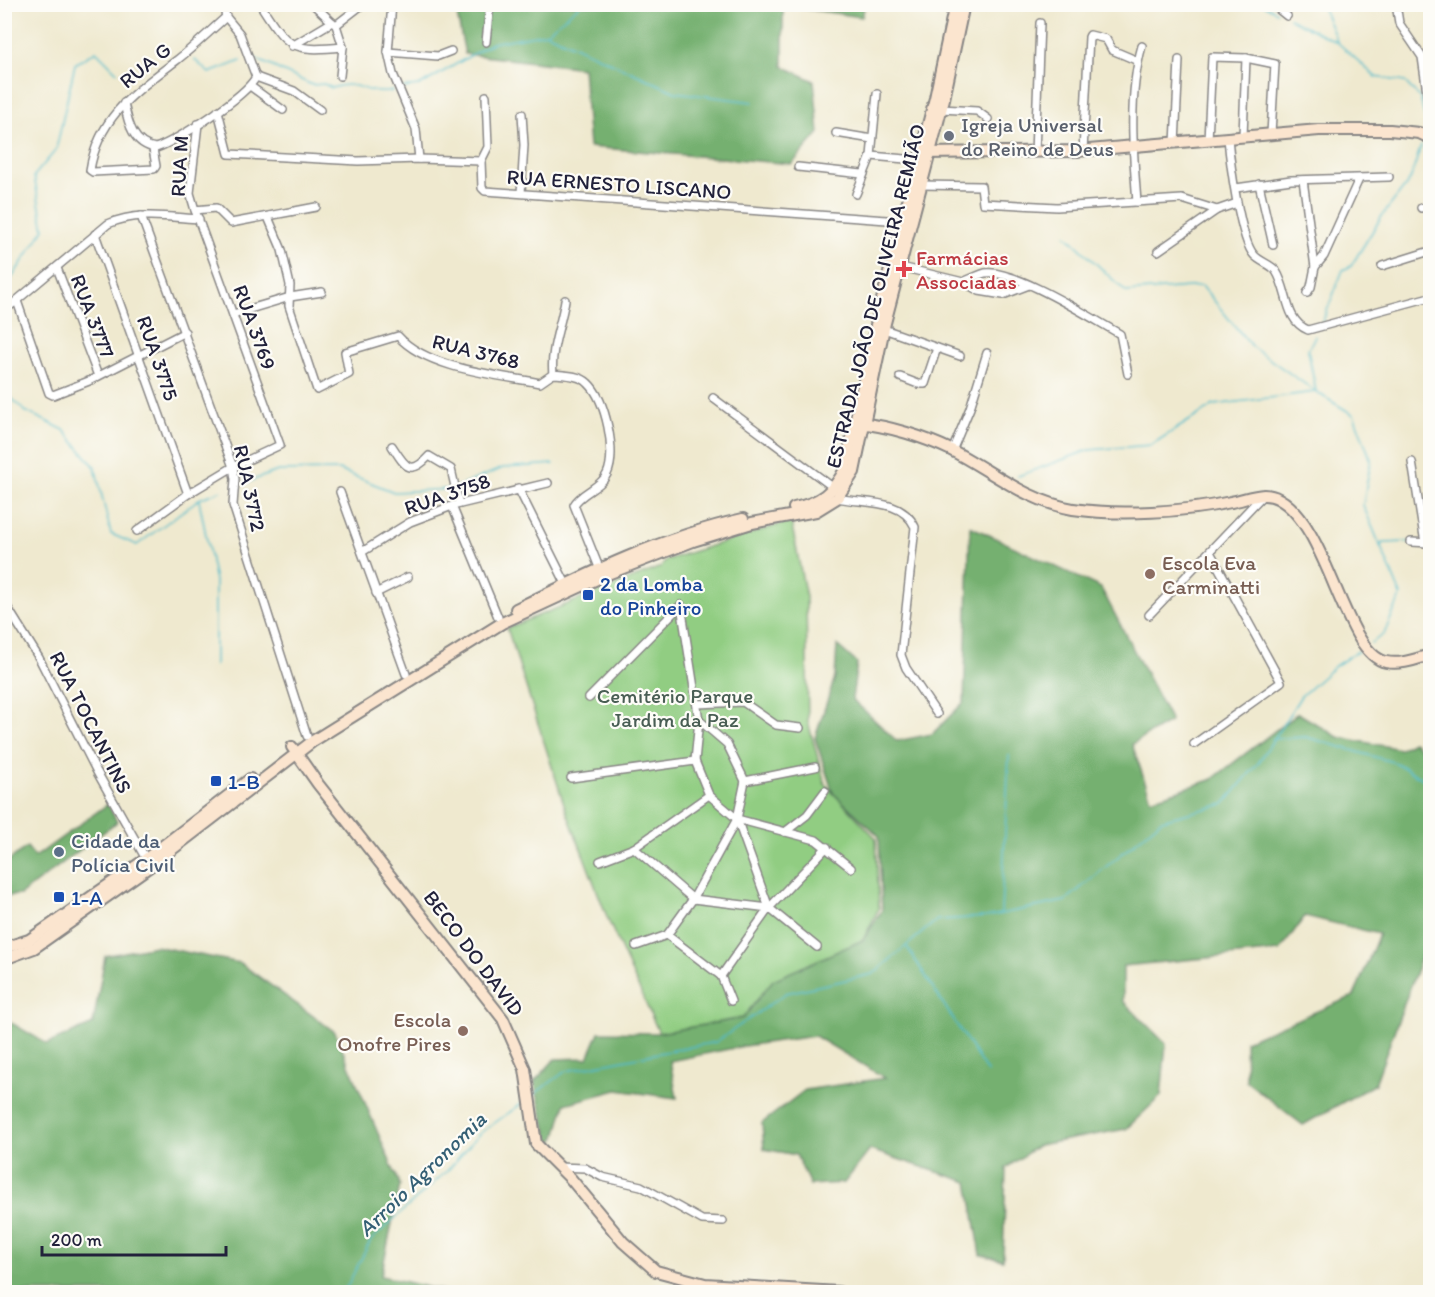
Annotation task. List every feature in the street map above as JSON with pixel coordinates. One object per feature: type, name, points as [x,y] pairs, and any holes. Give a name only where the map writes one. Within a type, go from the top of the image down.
[{"type":"main road","name":"ESTRADA JOÃO DE OLIVEIRA REMIÃO","points":[[940,102],[955,4]]},
{"type":"main road","name":"ESTRADA JOÃO DE OLIVEIRA REMIÃO","points":[[860,423],[884,329],[896,265],[901,221],[940,102],[964,4]]},
{"type":"main road","points":[[922,155],[1083,151],[1271,134],[1390,130],[1419,133],[1431,138]]},
{"type":"main road","name":"ESTRADA JOÃO DE OLIVEIRA REMIÃO","points":[[4,958],[34,948],[153,864],[294,750],[307,736],[498,617],[566,584],[661,549],[694,531],[804,506],[839,492],[854,472],[860,423],[896,265],[920,185],[922,155]]},
{"type":"main road","points":[[860,423],[939,444],[1036,500],[1074,509],[1180,511],[1264,494],[1278,498],[1290,506],[1312,534],[1353,624],[1368,651],[1380,660],[1397,663],[1431,655]]},
{"type":"main road","name":"ESTRADA JOÃO DE OLIVEIRA REMIÃO","points":[[4,948],[29,940],[146,859],[294,750],[502,623],[647,554]]},
{"type":"main road","name":"BECO DO DAVID","points":[[294,750],[318,784],[503,1019],[525,1069],[536,1144],[571,1179],[623,1242],[657,1271],[705,1284],[839,1293]]},
{"type":"street","points":[[223,4],[225,17],[240,34],[256,77],[294,91],[320,110]]},
{"type":"street","points":[[260,4],[275,27],[292,46],[314,50],[343,47]]},
{"type":"street","points":[[313,4],[334,24],[343,47],[340,76]]},
{"type":"street","points":[[292,46],[334,24],[363,4]]},
{"type":"street","points":[[392,4],[388,52],[393,74],[416,129],[419,159]]},
{"type":"street","points":[[486,42],[490,4]]},
{"type":"street","points":[[1272,4],[1287,16]]},
{"type":"street","points":[[1396,4],[1399,23],[1422,57],[1431,113]]},
{"type":"street","name":"RUA G","points":[[153,149],[156,166],[154,169],[91,172],[91,162],[101,138],[132,93],[178,59],[225,17]]},
{"type":"street","points":[[1035,153],[1040,23]]},
{"type":"street","points":[[1083,151],[1090,34],[1106,39],[1112,50],[1138,61]]},
{"type":"street","points":[[1137,201],[1133,147],[1138,61],[1142,46]]},
{"type":"street","points":[[388,52],[438,56],[451,51]]},
{"type":"street","points":[[1208,140],[1212,57],[1246,58],[1275,64],[1271,134]]},
{"type":"street","points":[[1243,136],[1246,58]]},
{"type":"street","points":[[1175,144],[1179,60]]},
{"type":"street","points":[[124,104],[129,129],[153,149],[218,111],[250,86],[256,77]]},
{"type":"street","points":[[250,86],[283,110]]},
{"type":"street","points":[[856,194],[871,156],[877,94]]},
{"type":"street","points":[[482,161],[488,147],[486,96]]},
{"type":"street","points":[[940,102],[977,111],[988,119]]},
{"type":"street","name":"RUA ERNESTO LISCANO","points":[[218,111],[229,154],[358,161],[419,159],[482,161],[483,190],[901,221]]},
{"type":"street","points":[[521,193],[524,145],[522,114]]},
{"type":"street","name":"RUA M","points":[[198,124],[190,193],[199,219]]},
{"type":"street","points":[[836,133],[872,139]]},
{"type":"street","points":[[1228,138],[1238,202],[1249,247],[1254,255],[1277,272],[1293,319],[1308,330],[1431,297]]},
{"type":"street","points":[[871,156],[922,155]]},
{"type":"street","points":[[798,167],[862,174]]},
{"type":"street","points":[[1236,188],[1304,180],[1389,177]]},
{"type":"street","points":[[1315,267],[1324,256],[1359,179]]},
{"type":"street","points":[[1304,180],[1315,267],[1315,275],[1307,292]]},
{"type":"street","points":[[1259,184],[1273,245]]},
{"type":"street","points":[[920,185],[979,185],[982,188],[983,203],[1057,207],[1182,199],[1217,210]]},
{"type":"street","points":[[1158,251],[1217,210],[1238,202]]},
{"type":"street","points":[[1421,208],[1431,205]]},
{"type":"street","points":[[195,210],[216,208],[231,223],[316,207]]},
{"type":"street","name":"RUA 3772","points":[[141,216],[233,467],[235,479],[233,505],[307,736]]},
{"type":"street","points":[[4,311],[95,234],[124,217],[199,219]]},
{"type":"street","points":[[268,217],[282,250],[290,297]]},
{"type":"street","name":"RUA 3769","points":[[199,219],[280,446],[233,467]]},
{"type":"street","name":"RUA 3775","points":[[95,234],[188,494]]},
{"type":"street","points":[[1382,266],[1431,251]]},
{"type":"street","points":[[896,265],[963,282],[979,291],[1003,295],[1029,285]]},
{"type":"street","name":"RUA 3777","points":[[57,268],[98,376]]},
{"type":"street","points":[[963,282],[986,273],[1003,274],[1029,285],[1120,334],[1128,374]]},
{"type":"street","points":[[233,314],[290,297],[322,292]]},
{"type":"street","name":"RUA 3768","points":[[290,297],[289,306],[295,329],[317,390],[349,374],[345,352],[398,336],[408,348],[418,353],[483,373],[540,383],[553,374]]},
{"type":"street","points":[[565,300],[562,321],[551,356],[553,374],[580,378],[588,382],[595,392],[606,423],[613,455],[607,474],[574,505],[600,570]]},
{"type":"street","points":[[17,301],[51,394],[98,376],[185,332]]},
{"type":"street","points":[[884,329],[960,356]]},
{"type":"street","points":[[900,376],[918,384],[925,384],[937,348]]},
{"type":"street","points":[[952,451],[970,408],[987,353]]},
{"type":"street","points":[[712,398],[852,502],[888,505],[902,511],[915,527],[901,655],[906,668],[937,714]]},
{"type":"street","points":[[392,446],[410,468],[416,468],[429,456],[451,469],[455,505],[498,617]]},
{"type":"street","points":[[1411,542],[1428,543],[1412,462]]},
{"type":"street","points":[[137,531],[188,494],[233,467]]},
{"type":"street","name":"RUA 3758","points":[[362,552],[410,522],[455,505],[518,488],[548,483]]},
{"type":"street","points":[[518,488],[566,584]]},
{"type":"street","points":[[340,492],[406,674]]},
{"type":"street","points":[[839,492],[852,502]]},
{"type":"street","points":[[1149,615],[1264,494]]},
{"type":"street","points":[[1194,744],[1281,682],[1210,552]]},
{"type":"street","points":[[376,593],[408,577]]},
{"type":"street","name":"RUA TOCANTINS","points":[[4,602],[39,658],[93,764],[146,859]]},
{"type":"street","points":[[589,698],[681,605],[699,720],[695,761],[709,795],[737,819],[816,840],[851,868]]},
{"type":"street","points":[[697,704],[743,702],[776,725],[800,728]]},
{"type":"street","points":[[636,946],[668,935],[693,899],[737,819],[745,781],[727,744],[699,720]]},
{"type":"street","points":[[571,778],[695,761]]},
{"type":"street","points":[[745,781],[815,767]]},
{"type":"street","points":[[785,832],[807,815],[825,791]]},
{"type":"street","points":[[600,861],[634,848],[709,795]]},
{"type":"street","points":[[737,819],[769,908],[817,947]]},
{"type":"street","points":[[722,976],[769,908],[827,847]]},
{"type":"street","points":[[634,848],[693,899],[769,908]]},
{"type":"street","points":[[668,935],[722,976],[731,1001]]},
{"type":"street","points":[[558,1167],[585,1168],[602,1177],[641,1186],[702,1220],[723,1221]]},
{"type":"green space","points":[[455,5],[865,5],[862,17],[783,6],[783,66],[814,81],[819,133],[792,164],[589,147],[583,68],[465,54]]},
{"type":"green space","name":"Cemitério Parque Jardim da Paz","points":[[791,521],[806,597],[808,722],[825,784],[876,838],[879,908],[863,940],[773,980],[743,1018],[659,1033],[609,922],[566,810],[507,628],[661,567],[666,560]]},
{"type":"green space","points":[[970,526],[1101,588],[1171,721],[1132,744],[1151,799],[1211,780],[1298,713],[1338,737],[1400,749],[1413,742],[1430,756],[1430,933],[1375,1084],[1303,1125],[1246,1081],[1245,1041],[1354,996],[1379,934],[1305,916],[1280,951],[1123,966],[1123,1001],[1166,1044],[1161,1096],[1126,1129],[1039,1145],[1006,1168],[1003,1260],[981,1255],[968,1182],[870,1150],[844,1183],[810,1185],[796,1155],[764,1149],[762,1123],[805,1090],[885,1078],[815,1036],[744,1046],[670,1061],[677,1098],[617,1090],[565,1104],[556,1137],[550,1145],[534,1082],[555,1059],[588,1058],[599,1032],[659,1033],[743,1018],[773,980],[863,940],[882,910],[879,836],[833,793],[815,738],[835,677],[837,645],[857,663],[852,699],[897,741],[932,734],[964,702]]},
{"type":"green space","name":"Cidade da Polícia Civil","points":[[108,804],[117,822],[20,895],[5,896],[5,863],[27,847],[35,857]]},
{"type":"green space","points":[[155,946],[240,963],[335,1032],[400,1185],[381,1276],[448,1292],[5,1292],[5,1019],[47,1044],[93,1024],[105,956]]},
{"type":"waterway","points":[[401,88],[419,86],[492,43],[546,33],[581,4]]},
{"type":"waterway","points":[[1262,4],[1277,12]]},
{"type":"waterway","points":[[1321,4],[1337,41]]},
{"type":"waterway","points":[[1289,18],[1337,42],[1376,77],[1405,82],[1420,98],[1427,126]]},
{"type":"waterway","points":[[546,33],[675,92],[753,102]]},
{"type":"waterway","points":[[5,297],[9,282],[44,229],[34,176],[56,150],[75,64],[96,51],[117,72]]},
{"type":"waterway","points":[[252,57],[312,85],[324,84],[332,88],[349,85],[376,92],[392,91]]},
{"type":"waterway","points":[[195,60],[209,73],[241,61]]},
{"type":"waterway","name":"Arroio Agronomia","points":[[1322,323],[1343,270],[1351,266],[1382,216],[1410,180],[1421,146]]},
{"type":"waterway","points":[[1066,235],[1126,292],[1202,286],[1252,347],[1315,391]]},
{"type":"waterway","name":"Arroio Agronomia","points":[[1315,336],[1308,350],[1316,392],[1354,415],[1371,460],[1363,505],[1401,595],[1384,634],[1371,643]]},
{"type":"waterway","points":[[4,391],[25,411],[64,430],[95,467],[111,534],[137,545],[199,499],[220,491]]},
{"type":"waterway","points":[[1018,476],[1089,450],[1151,445],[1214,405],[1315,392]]},
{"type":"waterway","points":[[457,487],[503,468],[554,464]]},
{"type":"waterway","points":[[245,483],[278,471],[339,470],[394,492],[452,489]]},
{"type":"waterway","points":[[199,500],[215,581],[215,666]]},
{"type":"waterway","points":[[1381,547],[1382,543],[1409,542]]},
{"type":"waterway","name":"Arroio Agronomia","points":[[533,1095],[566,1071],[716,1042],[786,993],[873,974],[937,920],[986,917],[1065,901],[1162,820],[1224,804],[1259,762],[1301,696],[1335,666],[1358,651]]},
{"type":"waterway","points":[[1272,739],[1306,737],[1396,763],[1430,783]]},
{"type":"waterway","points":[[1001,913],[1009,755]]},
{"type":"waterway","points":[[907,947],[987,1072]]},
{"type":"waterway","name":"Arroio Agronomia","points":[[344,1292],[371,1240],[448,1170],[479,1134],[524,1102]]},
{"type":"place","name":"Igreja Universal do Reino de Deus","points":[[949,136]]},
{"type":"place","name":"Farmácias Associadas","points":[[904,269]]},
{"type":"place","name":"Escola Eva Carminatti","points":[[1150,574]]},
{"type":"place","name":"2 da Lomba do Pinheiro","points":[[588,595]]},
{"type":"place","name":"1-B","points":[[216,781]]},
{"type":"place","name":"Cidade da Polícia Civil","points":[[59,852]]},
{"type":"place","name":"1-A","points":[[59,897]]},
{"type":"place","name":"Escola Onofre Pires","points":[[463,1031]]}]
